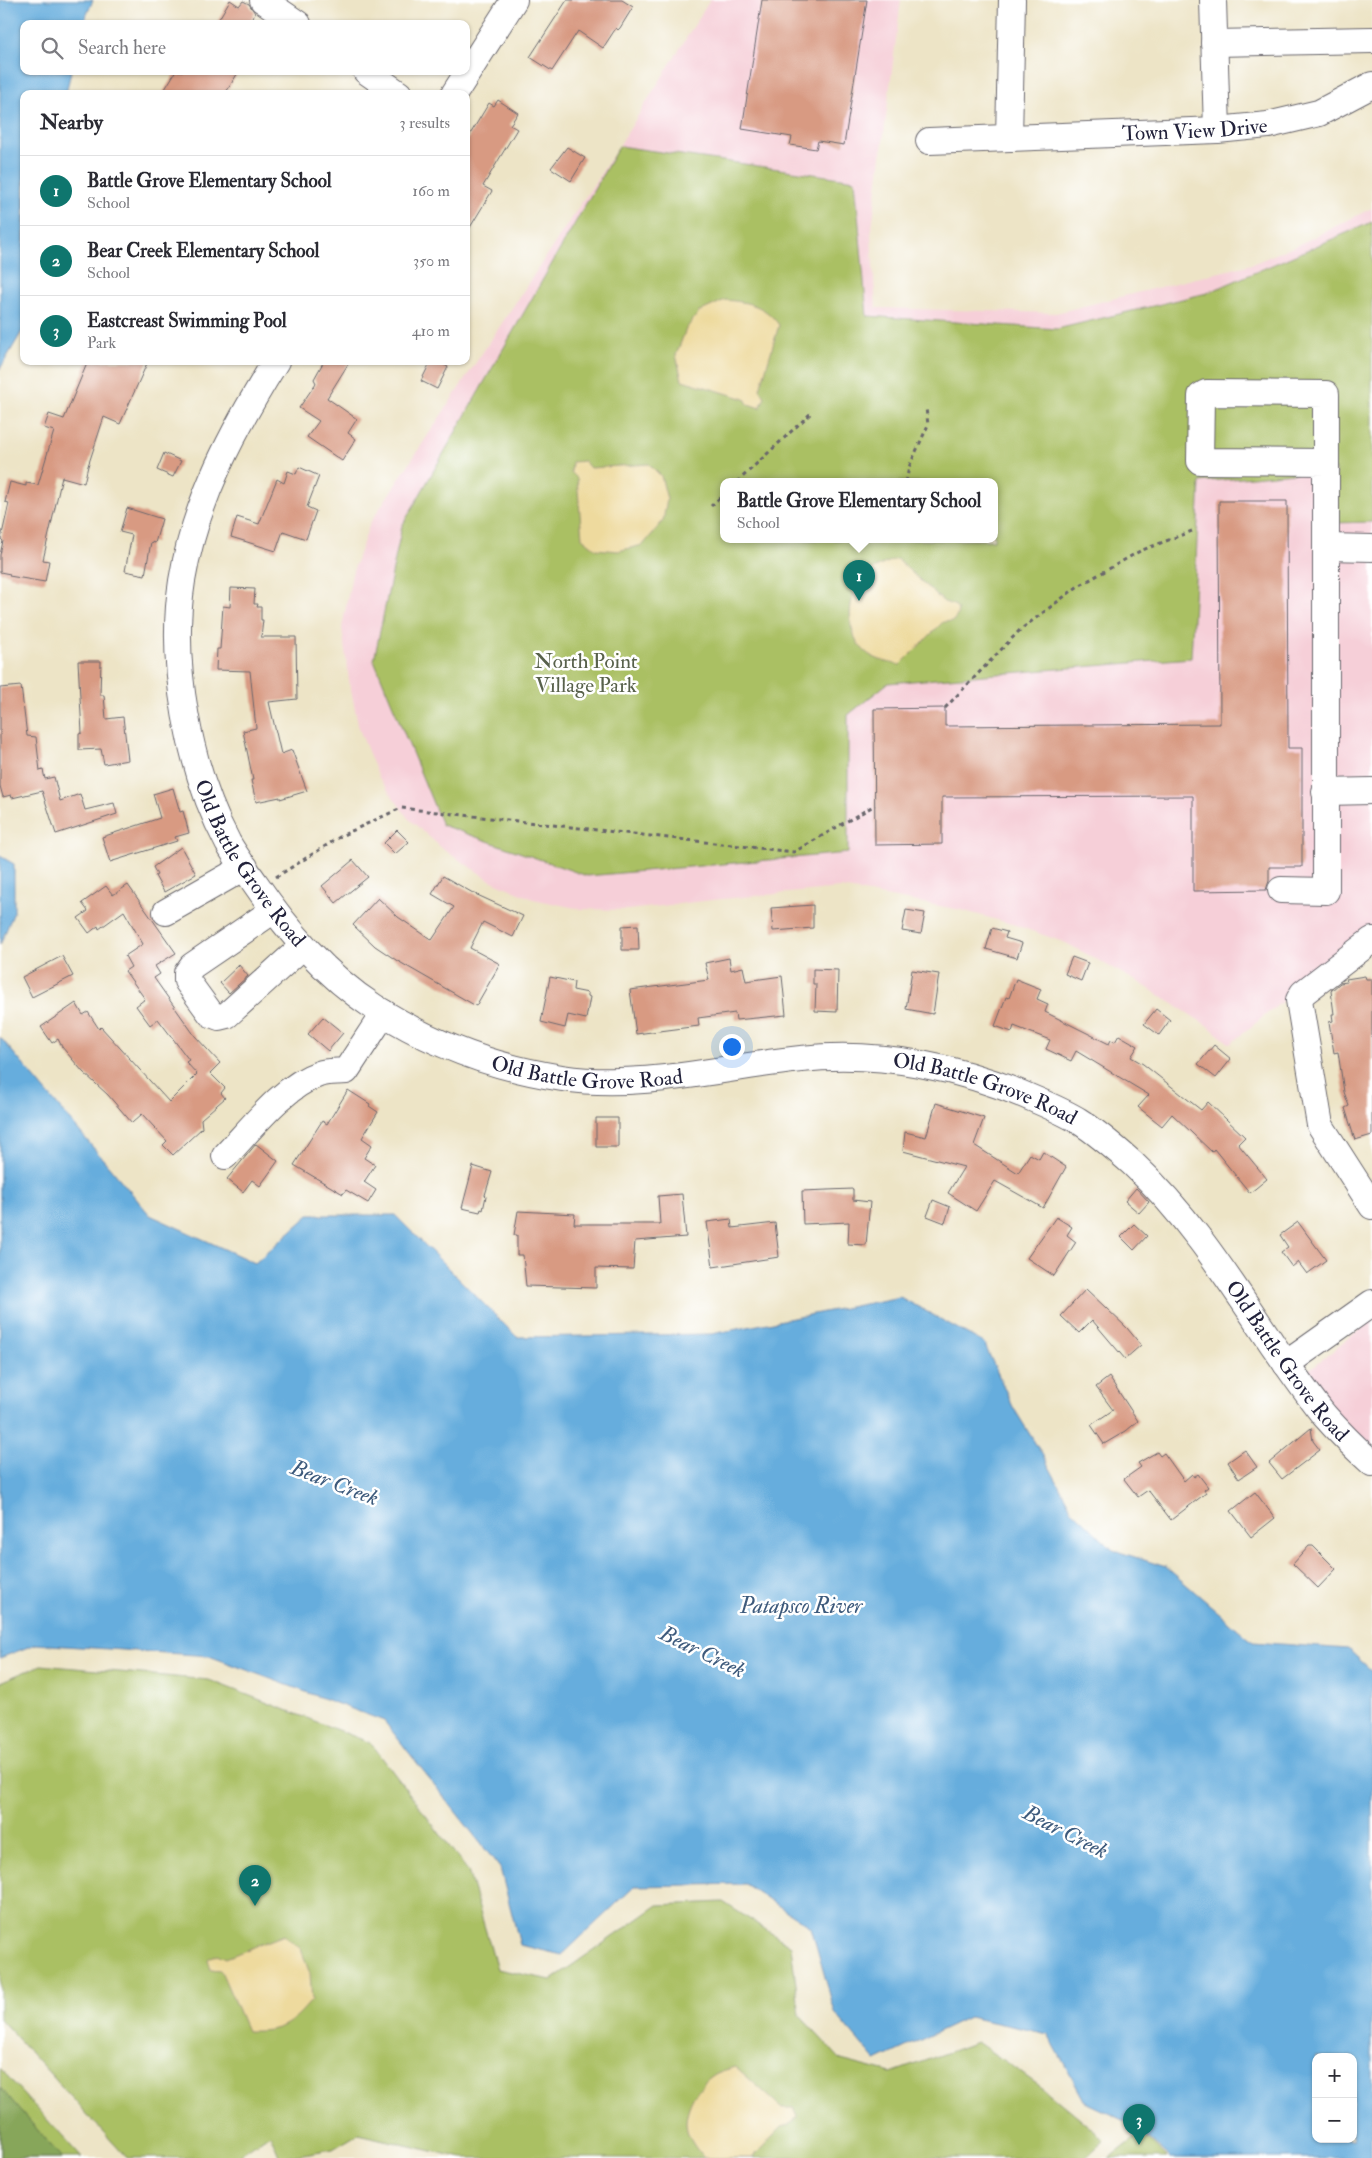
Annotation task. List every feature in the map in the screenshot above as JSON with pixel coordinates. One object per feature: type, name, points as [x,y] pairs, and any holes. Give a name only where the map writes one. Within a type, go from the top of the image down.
[{"type":"street","points":[[263,0],[292,20]]},
{"type":"street","points":[[470,69],[514,0]]},
{"type":"street","points":[[1009,138],[1012,0]]},
{"type":"street","points":[[1212,0],[1216,130]]},
{"type":"street","points":[[1214,43],[1372,40]]},
{"type":"street","points":[[372,75],[393,90]]},
{"type":"street","points":[[457,90],[466,75]]},
{"type":"street","name":"Town View Drive","points":[[929,141],[1216,130],[1268,125],[1319,112],[1372,84]]},
{"type":"street","name":"Old Battle Grove Road","points":[[274,365],[237,426],[202,500],[187,559],[178,612],[179,670],[189,731],[210,802],[229,844],[274,910],[302,946],[357,994],[384,1013],[482,1060],[515,1070],[580,1080],[627,1081],[806,1058],[869,1056],[932,1067],[997,1084],[1077,1120],[1122,1154],[1160,1190],[1207,1248],[1286,1364],[1324,1414],[1372,1463]]},
{"type":"street","points":[[1281,890],[1326,891],[1327,547],[1326,394],[1206,393],[1201,396],[1200,461],[1326,462]]},
{"type":"street","points":[[1327,547],[1372,548]]},
{"type":"street","points":[[1325,792],[1372,791]]},
{"type":"street","points":[[166,912],[252,878]]},
{"type":"street","points":[[274,910],[186,972],[187,981],[211,1014],[219,1017],[226,1015],[302,946]]},
{"type":"street","points":[[1372,940],[1303,993],[1299,1000],[1320,1125],[1372,1206]]},
{"type":"street","points":[[226,1156],[279,1100],[298,1086],[319,1073],[346,1071],[384,1013]]},
{"type":"street","points":[[1286,1364],[1372,1303]]},
{"type":"path","points":[[907,478],[909,467],[928,426],[926,408]]},
{"type":"path","points":[[740,478],[812,413]]},
{"type":"path","points":[[711,506],[720,498]]},
{"type":"path","points":[[945,708],[1020,630],[1077,587],[1140,551],[1192,531]]},
{"type":"path","points":[[252,878],[401,808],[794,852],[875,805]]},
{"type":"shaded area","name":"North Point Village Park","points":[[710,0],[901,0],[871,235],[876,308],[1056,313],[1252,264],[1300,244],[1372,208],[1372,928],[1230,1044],[1208,1026],[1140,983],[1066,943],[1012,924],[961,910],[841,888],[628,910],[580,909],[533,899],[490,880],[444,850],[408,818],[379,778],[359,729],[349,680],[342,628],[352,574],[370,523],[619,146]]},
{"type":"shaded area","points":[[1372,1320],[1372,1453],[1301,1376]]},
{"type":"green space","name":"North Point Village Park","points":[[619,146],[855,180],[867,316],[1057,329],[1207,293],[1372,222],[1372,522],[1334,523],[1336,469],[1200,482],[1191,658],[888,683],[848,715],[848,853],[587,876],[442,825],[374,660],[402,526]]},
{"type":"green space","points":[[41,1665],[209,1680],[371,1743],[468,1871],[497,1969],[551,1980],[658,1905],[723,1902],[791,1946],[800,2016],[841,2060],[891,2073],[977,2042],[1044,2089],[1105,2140],[1085,2158],[462,2158],[358,2134],[333,2149],[280,2158],[270,2134],[235,2158],[127,2158],[0,2019],[0,1682]]},
{"type":"green space","points":[[0,2068],[82,2158],[0,2158]]},
{"type":"green space","points":[[0,2087],[62,2158],[0,2158]]},
{"type":"green space","points":[[1141,2133],[1167,2158],[1109,2158]]},
{"type":"sand","points":[[725,300],[741,302],[762,309],[774,318],[779,325],[760,389],[765,397],[760,408],[748,404],[745,399],[682,380],[676,355],[686,329],[699,312]]},
{"type":"sand","points":[[584,461],[590,468],[649,464],[661,476],[667,499],[663,521],[643,545],[618,551],[596,549],[582,538],[577,478],[571,472],[572,462]]},
{"type":"sand","points":[[897,559],[944,602],[954,605],[958,610],[957,616],[953,621],[943,622],[900,665],[873,657],[864,650],[857,641],[850,620],[853,598],[863,578],[883,564]]},
{"type":"sand","points":[[284,1935],[301,1949],[310,1974],[312,2000],[297,2016],[284,2025],[269,2030],[247,2031],[221,1971],[211,1970],[208,1959],[217,1954],[226,1958]]},
{"type":"sand","points":[[736,2067],[782,2108],[793,2108],[797,2117],[790,2125],[782,2127],[752,2158],[704,2158],[688,2134],[686,2124],[688,2109],[695,2094],[705,2082],[717,2073]]},
{"type":"water","points":[[0,0],[93,0],[85,20],[20,20],[20,75],[70,75],[67,90],[20,90],[20,335],[0,369]]},
{"type":"water","points":[[0,856],[14,864],[14,912],[0,945]]},
{"type":"water","name":"Patapsco River","points":[[0,1037],[150,1215],[255,1263],[309,1215],[395,1215],[517,1337],[712,1334],[900,1297],[984,1343],[1013,1407],[1045,1459],[1072,1510],[1113,1550],[1166,1567],[1253,1642],[1348,1649],[1372,1671],[1372,2158],[1170,2158],[1133,2125],[1085,2102],[1048,2034],[969,2017],[876,2061],[835,2013],[811,1927],[745,1884],[635,1886],[562,1955],[520,1945],[500,1868],[384,1721],[209,1656],[36,1644],[0,1658]]},
{"type":"building","points":[[230,0],[239,6],[243,1],[249,4],[255,13],[251,20],[218,20]]},
{"type":"building","points":[[567,0],[622,0],[633,7],[620,28],[618,30],[616,28],[603,48],[578,31],[552,71],[530,57]]},
{"type":"building","points":[[762,0],[867,0],[844,145],[818,141],[816,149],[790,145],[792,137],[742,129]]},
{"type":"building","points":[[174,75],[237,75],[227,90],[164,90]]},
{"type":"building","points":[[498,100],[518,113],[510,125],[517,129],[483,186],[492,191],[470,227],[470,134],[489,103],[494,106]]},
{"type":"building","points":[[567,147],[585,158],[571,181],[551,168]]},
{"type":"building","points":[[86,365],[146,365],[120,424],[104,417],[84,483],[62,477],[43,560],[49,561],[45,582],[9,576],[10,574],[0,572],[0,555],[3,541],[1,539],[9,503],[5,502],[10,482],[26,486],[26,483],[38,485],[54,431],[44,428],[49,414],[64,419]]},
{"type":"building","points":[[322,365],[348,365],[327,398],[357,419],[348,433],[356,439],[342,461],[307,437],[319,421],[299,408],[316,383],[314,379]]},
{"type":"building","points":[[429,365],[444,365],[448,367],[437,389],[421,381]]},
{"type":"building","points":[[164,453],[181,461],[173,477],[157,470]]},
{"type":"building","points":[[299,467],[319,476],[307,507],[316,511],[306,539],[283,531],[276,551],[231,537],[237,517],[259,524],[277,479],[284,483],[288,471],[296,474]]},
{"type":"building","points":[[1219,501],[1287,501],[1288,748],[1302,748],[1302,867],[1269,867],[1269,881],[1266,890],[1193,891],[1193,796],[942,797],[942,844],[875,845],[874,709],[945,708],[945,726],[1220,724]]},
{"type":"building","points":[[127,508],[162,519],[155,543],[151,542],[145,575],[125,571],[132,535],[120,532]]},
{"type":"building","points":[[231,588],[255,589],[254,604],[258,604],[257,607],[261,607],[261,620],[263,620],[261,637],[296,637],[297,699],[269,702],[281,754],[292,750],[307,791],[280,799],[280,797],[256,802],[243,731],[256,728],[250,671],[216,670],[217,649],[220,649],[223,606],[230,607]]},
{"type":"building","points":[[78,661],[101,661],[100,695],[104,695],[106,719],[123,717],[128,760],[104,764],[101,749],[79,750],[79,734],[82,733]]},
{"type":"building","points":[[21,686],[27,736],[36,737],[40,771],[43,770],[45,779],[54,777],[60,801],[80,794],[85,810],[114,803],[117,814],[56,834],[42,791],[12,798],[11,795],[3,797],[0,786],[0,688]]},
{"type":"building","points":[[173,788],[180,812],[183,811],[189,833],[175,837],[177,841],[110,862],[102,837],[160,818],[153,794]]},
{"type":"building","points":[[397,830],[409,842],[395,854],[384,843]]},
{"type":"building","points":[[181,847],[196,874],[164,892],[155,876],[157,875],[153,867]]},
{"type":"building","points":[[353,860],[368,877],[336,903],[322,886]]},
{"type":"building","points":[[443,876],[473,893],[523,916],[513,937],[483,922],[470,948],[500,964],[476,1006],[396,960],[375,946],[353,925],[378,898],[398,917],[432,940],[454,907],[432,894]]},
{"type":"building","points":[[128,885],[176,953],[155,966],[160,974],[154,978],[195,1036],[220,1063],[210,1073],[225,1088],[221,1093],[225,1098],[201,1119],[202,1128],[173,1155],[163,1145],[167,1141],[142,1114],[132,1123],[108,1095],[83,1072],[62,1047],[58,1039],[52,1043],[41,1027],[76,1003],[83,1015],[88,1012],[99,1029],[101,1027],[169,1102],[197,1074],[186,1062],[189,1060],[158,1019],[150,1025],[136,1006],[145,999],[125,971],[131,967],[125,956],[143,944],[124,911],[99,929],[98,926],[89,933],[78,918],[88,911],[82,903],[106,886],[113,895]]},
{"type":"building","points":[[813,905],[813,928],[773,931],[771,908]]},
{"type":"building","points":[[906,910],[925,913],[921,934],[902,931]]},
{"type":"building","points":[[638,925],[639,950],[622,950],[622,926]]},
{"type":"building","points":[[992,928],[1007,932],[1005,938],[1022,943],[1017,958],[986,949]]},
{"type":"building","points":[[62,956],[73,976],[32,997],[22,977]]},
{"type":"building","points":[[1072,957],[1088,963],[1081,981],[1065,974]]},
{"type":"building","points":[[729,958],[731,970],[743,967],[746,981],[782,976],[786,1015],[736,1020],[735,1013],[698,1018],[699,1026],[636,1034],[630,990],[709,980],[705,963]]},
{"type":"building","points":[[239,965],[248,976],[229,993],[220,983]]},
{"type":"building","points":[[813,969],[838,970],[837,1012],[815,1011],[816,984],[813,984]]},
{"type":"building","points":[[912,970],[939,974],[933,1014],[906,1009]]},
{"type":"building","points":[[1365,976],[1366,979],[1372,979],[1372,1135],[1355,1140],[1345,1108],[1349,1106],[1344,1092],[1338,1052],[1334,1053],[1329,1022],[1333,1021],[1332,1014],[1334,1014],[1331,991],[1340,983],[1347,982],[1346,979]]},
{"type":"building","points":[[550,977],[574,982],[573,990],[588,993],[590,997],[586,1019],[568,1015],[565,1028],[541,1022]]},
{"type":"building","points":[[1016,979],[1041,989],[1037,999],[1048,1004],[1045,1012],[1109,1044],[1111,1040],[1115,1042],[1119,1035],[1138,1046],[1131,1057],[1143,1064],[1201,1110],[1208,1102],[1245,1137],[1238,1144],[1267,1179],[1250,1193],[1214,1149],[1212,1152],[1172,1114],[1162,1126],[1138,1107],[1149,1095],[1076,1051],[1071,1061],[1046,1049],[1050,1040],[1014,1026],[1012,1032],[995,1026],[1006,997],[1009,998]]},
{"type":"building","points":[[1156,1009],[1170,1020],[1159,1035],[1144,1024]]},
{"type":"building","points":[[323,1017],[343,1033],[328,1051],[308,1034]]},
{"type":"building","points":[[1214,1045],[1231,1059],[1216,1078],[1198,1064]]},
{"type":"building","points":[[348,1090],[370,1104],[369,1106],[378,1112],[362,1138],[372,1145],[364,1158],[375,1165],[364,1182],[376,1190],[368,1203],[346,1190],[343,1194],[294,1165],[322,1121],[327,1124]]},
{"type":"building","points":[[936,1103],[984,1118],[974,1145],[1018,1173],[1030,1154],[1039,1159],[1043,1152],[1066,1167],[1043,1208],[995,1181],[976,1211],[948,1193],[964,1167],[903,1151],[905,1132],[926,1137]]},
{"type":"building","points":[[596,1118],[618,1118],[618,1147],[596,1147]]},
{"type":"building","points":[[256,1144],[278,1161],[260,1186],[252,1180],[243,1192],[227,1179]]},
{"type":"building","points":[[473,1166],[492,1172],[485,1195],[483,1210],[481,1209],[480,1212],[462,1208]]},
{"type":"building","points":[[1136,1188],[1149,1202],[1139,1213],[1125,1201]]},
{"type":"building","points":[[853,1189],[853,1200],[870,1202],[866,1245],[848,1244],[849,1222],[803,1224],[802,1191]]},
{"type":"building","points":[[682,1194],[686,1237],[635,1241],[633,1269],[596,1268],[596,1288],[526,1286],[523,1255],[517,1255],[517,1235],[514,1235],[518,1211],[575,1214],[574,1224],[660,1224],[658,1196]]},
{"type":"building","points":[[933,1200],[950,1207],[945,1223],[927,1216]]},
{"type":"building","points":[[1056,1217],[1072,1227],[1067,1235],[1076,1242],[1054,1276],[1027,1258]]},
{"type":"building","points":[[731,1219],[732,1228],[775,1223],[779,1257],[713,1267],[707,1222]]},
{"type":"building","points":[[1298,1222],[1326,1260],[1307,1274],[1298,1262],[1292,1267],[1281,1252],[1288,1247],[1280,1235]]},
{"type":"building","points":[[1134,1224],[1147,1236],[1134,1250],[1121,1237]]},
{"type":"building","points":[[1086,1289],[1127,1328],[1141,1345],[1125,1359],[1092,1320],[1079,1333],[1061,1316]]},
{"type":"building","points":[[1109,1377],[1138,1421],[1126,1431],[1104,1444],[1091,1425],[1113,1410],[1096,1387]]},
{"type":"building","points":[[1311,1428],[1313,1441],[1320,1450],[1282,1479],[1269,1463]]},
{"type":"building","points":[[1245,1450],[1257,1467],[1239,1479],[1228,1462]]},
{"type":"building","points":[[1157,1452],[1160,1456],[1164,1453],[1184,1481],[1192,1474],[1194,1477],[1198,1474],[1208,1487],[1204,1490],[1206,1493],[1171,1520],[1148,1490],[1138,1497],[1124,1479],[1141,1467],[1138,1463]]},
{"type":"building","points":[[1255,1492],[1275,1518],[1251,1537],[1231,1511]]},
{"type":"building","points":[[1309,1546],[1313,1546],[1336,1569],[1318,1588],[1293,1564]]},
{"type":"place","name":"Battle Grove Elementary School","points":[[859,601]]},
{"type":"place","name":"Bear Creek Elementary School","points":[[255,1906]]},
{"type":"place","name":"Eastcreast Swimming Pool","points":[[1139,2145]]},
{"type":"water label","name":"Bear Creek","points":[[335,1482]]},
{"type":"water label","name":"Bear Creek","points":[[703,1651]]},
{"type":"water label","name":"Bear Creek","points":[[1066,1831]]}]
